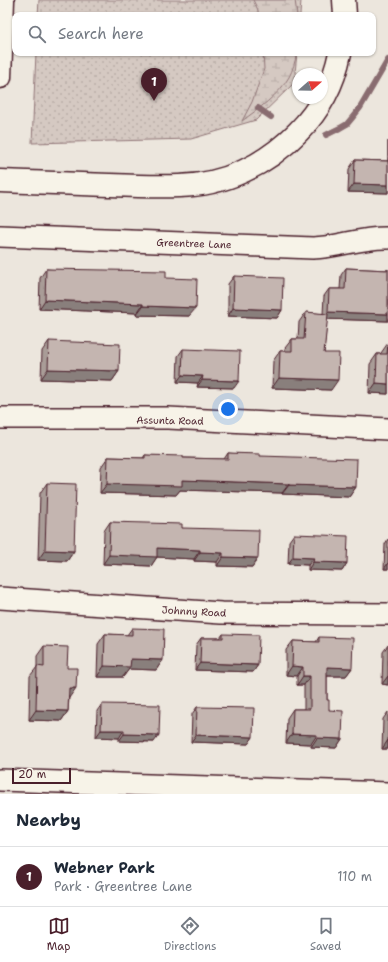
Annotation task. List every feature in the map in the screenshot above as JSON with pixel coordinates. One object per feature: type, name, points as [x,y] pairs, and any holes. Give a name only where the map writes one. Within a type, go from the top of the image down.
[{"type":"main road","points":[[0,77],[3,0]]},
{"type":"main road","points":[[344,0],[345,12]]},
{"type":"main road","points":[[0,181],[180,186],[218,180],[236,174],[255,166],[272,156],[288,143],[316,112],[334,75],[339,56]]},
{"type":"street","name":"Greentree Lane","points":[[0,236],[313,248],[369,238],[388,238]]},
{"type":"street","name":"Assunta Road","points":[[0,418],[168,418],[388,429]]},
{"type":"street","name":"Johnny Road","points":[[0,598],[221,613],[388,614]]},
{"type":"street","points":[[0,780],[388,793]]},
{"type":"green space","points":[[39,0],[301,0],[300,12],[38,12]]},
{"type":"green space","points":[[253,0],[295,0],[297,12],[258,12]]},
{"type":"green space","points":[[36,56],[297,56],[296,68],[292,68],[292,85],[256,120],[191,139],[32,143]]},
{"type":"green space","points":[[263,56],[296,56],[292,71],[280,90],[242,121],[252,102],[264,69]]},
{"type":"building","points":[[355,160],[388,161],[388,185],[354,184]]},
{"type":"building","points":[[346,268],[388,270],[388,314],[328,312],[329,289],[345,289]]},
{"type":"building","points":[[46,269],[166,271],[166,278],[197,279],[196,308],[45,300]]},
{"type":"building","points":[[234,276],[283,278],[282,310],[233,308]]},
{"type":"building","points":[[306,312],[328,314],[324,353],[339,353],[338,380],[279,378],[280,351],[292,351],[292,339],[304,339]]},
{"type":"building","points":[[49,341],[120,344],[119,371],[48,369]]},
{"type":"building","points":[[388,343],[388,384],[376,383],[377,354],[387,354]]},
{"type":"building","points":[[183,349],[240,351],[239,381],[202,380],[203,376],[182,375]]},
{"type":"building","points":[[228,453],[260,454],[260,456],[357,459],[356,487],[182,480],[182,486],[107,484],[108,457],[145,458],[145,455],[228,459]]},
{"type":"building","points":[[47,483],[76,484],[74,551],[45,550]]},
{"type":"building","points":[[110,522],[182,524],[182,528],[259,530],[258,558],[223,557],[223,553],[200,552],[200,550],[157,548],[157,557],[109,555]]},
{"type":"building","points":[[294,534],[348,536],[347,563],[313,562],[314,558],[293,557]]},
{"type":"building","points":[[132,628],[164,629],[163,660],[131,659],[130,667],[104,666],[105,634],[132,635]]},
{"type":"building","points":[[223,634],[259,635],[258,665],[200,663],[201,638],[223,638]]},
{"type":"building","points":[[319,637],[353,638],[352,668],[327,667],[327,700],[329,700],[329,710],[343,711],[342,739],[317,738],[317,735],[292,734],[293,709],[310,709],[310,676],[303,676],[303,667],[292,666],[293,641],[319,642]]},
{"type":"building","points":[[44,646],[68,647],[67,668],[77,668],[76,688],[69,688],[68,711],[36,710],[37,666],[44,667]]},
{"type":"building","points":[[102,704],[160,705],[159,735],[124,734],[124,730],[101,730]]},
{"type":"building","points":[[197,707],[254,708],[253,737],[196,735]]},
{"type":"waterway","points":[[326,135],[347,124],[352,118],[360,108],[388,60]]},
{"type":"waterway","points":[[258,108],[271,117]]},
{"type":"place","name":"Webner Park","points":[[154,101]]}]
